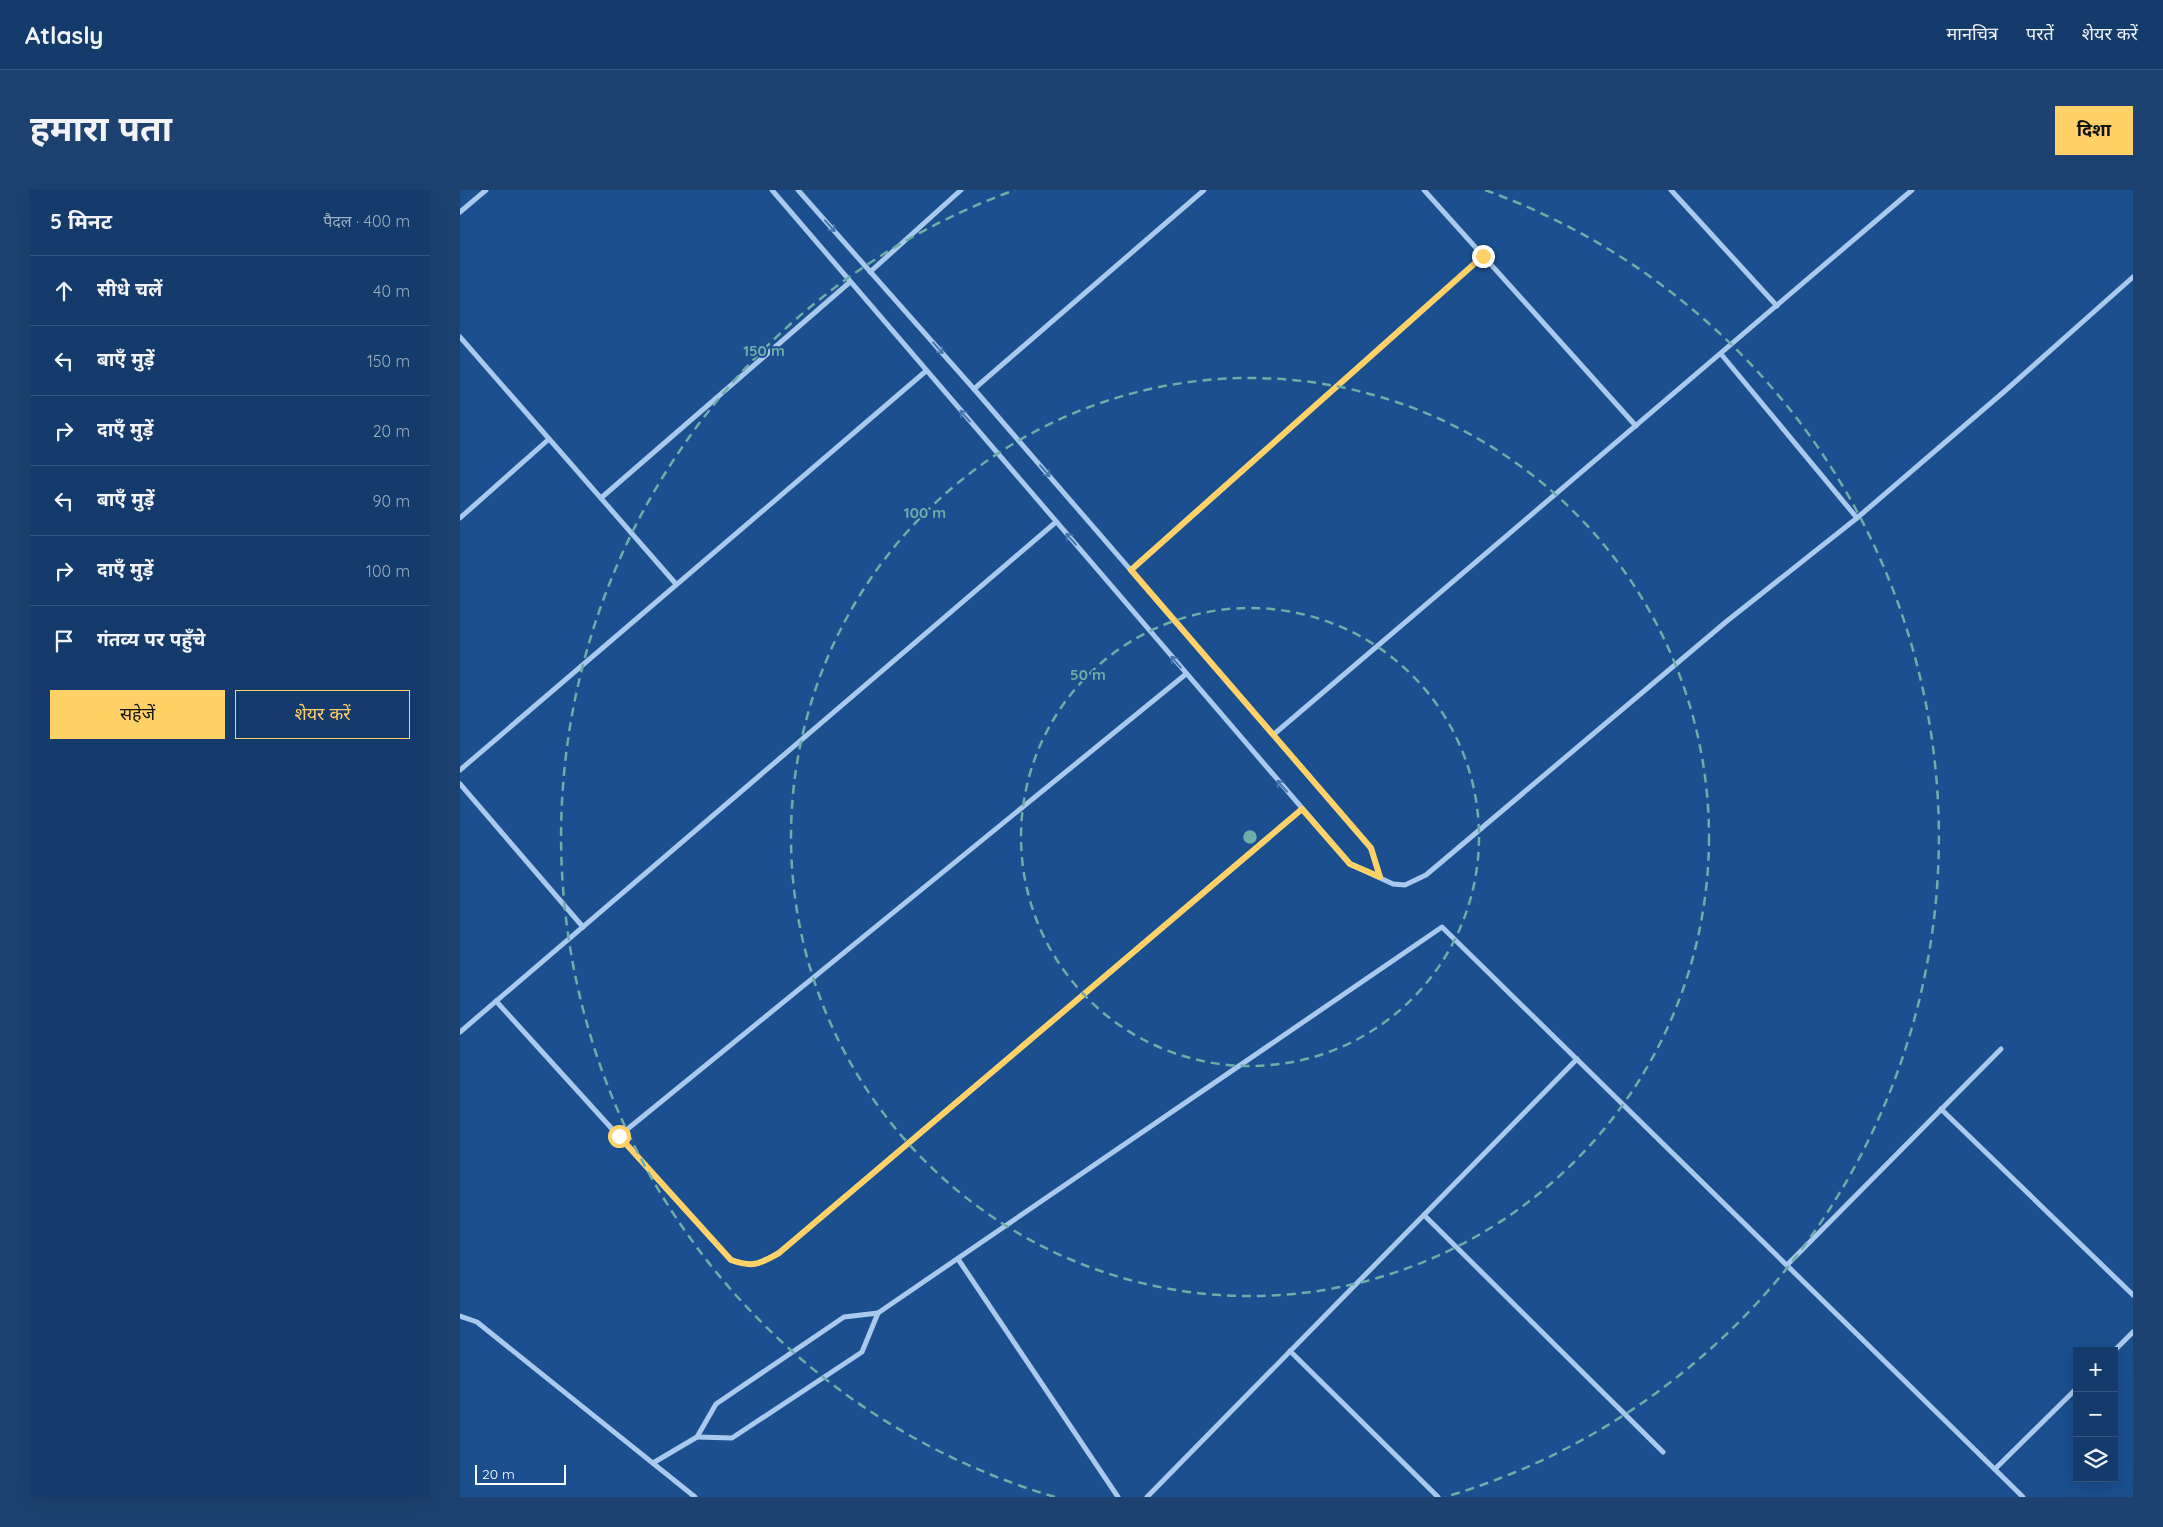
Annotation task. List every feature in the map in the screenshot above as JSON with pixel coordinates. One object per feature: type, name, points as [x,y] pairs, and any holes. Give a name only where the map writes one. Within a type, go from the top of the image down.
[{"type":"street","points":[[460,212],[486,190]]},
{"type":"street","points":[[772,190],[1350,864],[1393,884],[1405,885],[1426,875],[1727,621],[1857,518],[2006,390],[2133,277]]},
{"type":"street","points":[[798,190],[974,389],[1371,848],[1380,877]]},
{"type":"street","points":[[870,272],[961,190]]},
{"type":"street","points":[[974,389],[1204,190]]},
{"type":"street","points":[[1424,190],[1636,426]]},
{"type":"street","points":[[1671,190],[1777,306]]},
{"type":"street","points":[[1273,735],[1912,190]]},
{"type":"street","points":[[1131,570],[1483,256]]},
{"type":"street","points":[[601,498],[850,282]]},
{"type":"street","points":[[460,337],[676,584]]},
{"type":"street","points":[[1721,354],[1857,518]]},
{"type":"street","points":[[460,770],[926,371]]},
{"type":"street","points":[[460,518],[549,439]]},
{"type":"street","points":[[460,1032],[1056,522]]},
{"type":"street","points":[[619,1136],[1186,674]]},
{"type":"street","points":[[460,784],[583,927]]},
{"type":"street","points":[[496,1001],[731,1260],[747,1266],[761,1263],[779,1253],[1302,809]]},
{"type":"street","points":[[653,1463],[697,1437],[716,1404],[788,1355],[844,1317],[878,1313],[1442,927],[2023,1497]]},
{"type":"street","points":[[1787,1265],[2001,1048]]},
{"type":"street","points":[[1147,1497],[1577,1059]]},
{"type":"street","points":[[1941,1109],[2133,1295]]},
{"type":"street","points":[[1424,1215],[1663,1452]]},
{"type":"street","points":[[958,1259],[1118,1497]]},
{"type":"street","points":[[697,1437],[732,1438],[862,1352],[878,1313]]},
{"type":"street","points":[[460,1316],[478,1322],[695,1497]]},
{"type":"street","points":[[2118,1347],[2133,1332]]},
{"type":"street","points":[[1290,1351],[1438,1497]]},
{"type":"street","points":[[1995,1469],[2073,1392]]},
{"type":"route","points":[[619,1136],[731,1260],[747,1266],[761,1263],[779,1253],[1302,809],[1350,864],[1380,877],[1371,848],[1131,570],[1483,256]]}]
